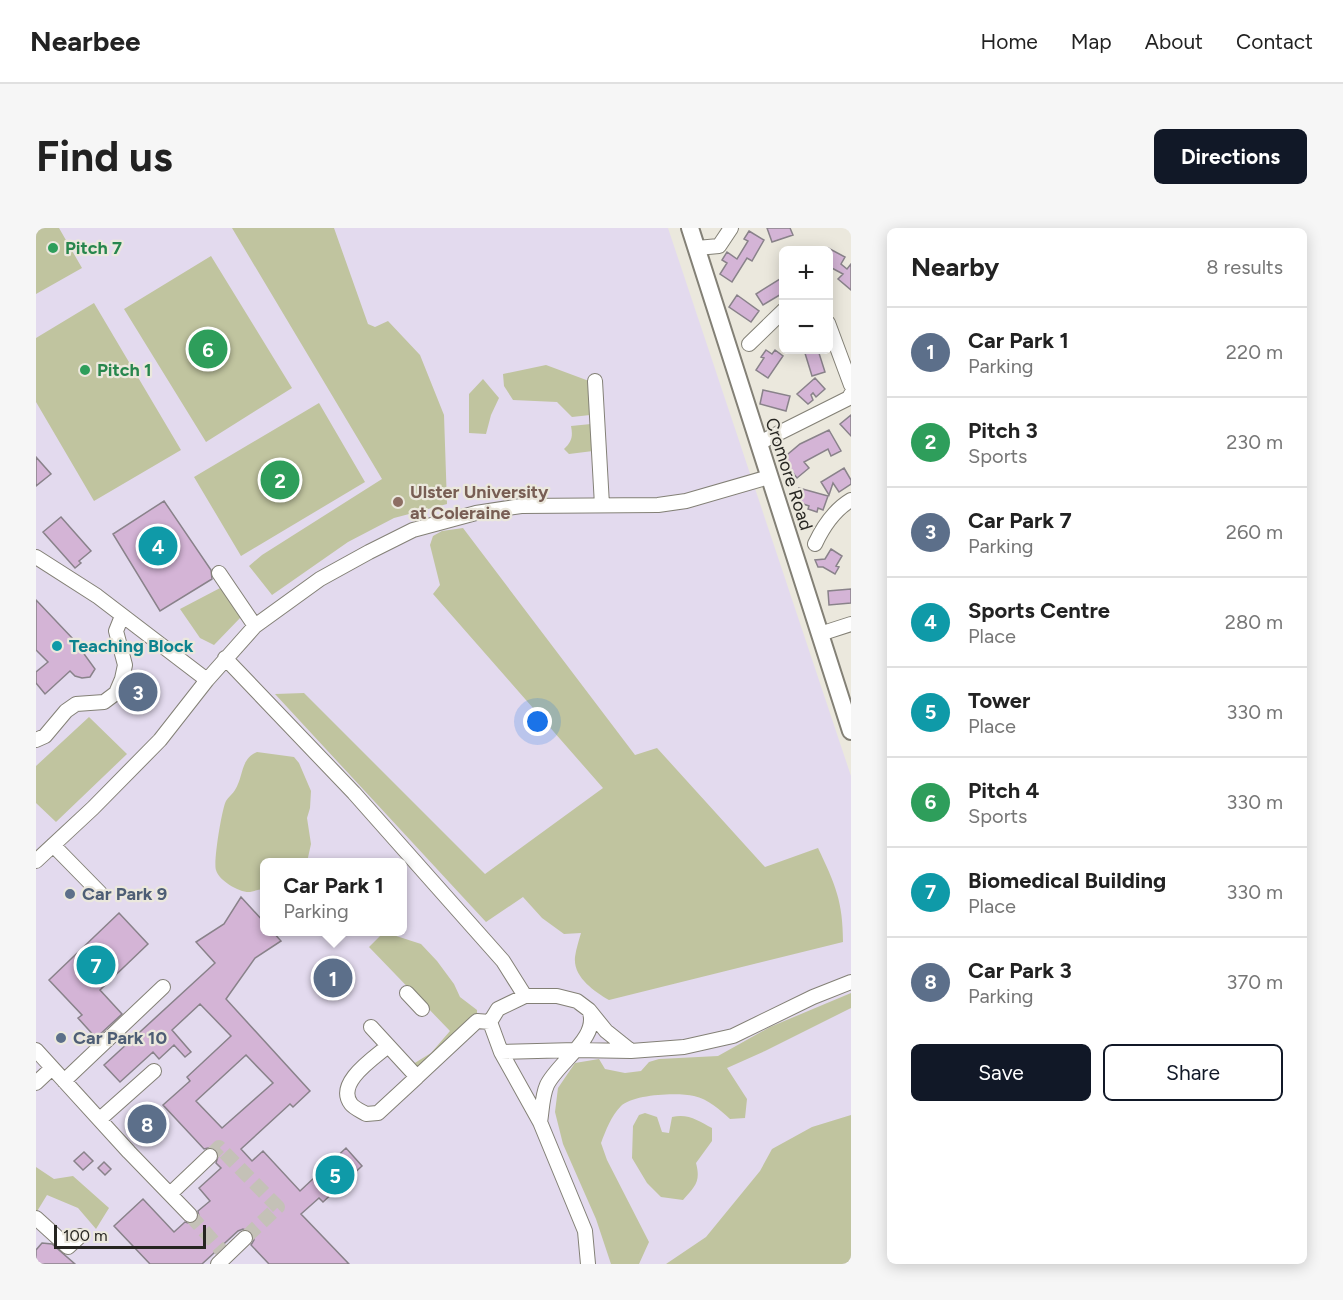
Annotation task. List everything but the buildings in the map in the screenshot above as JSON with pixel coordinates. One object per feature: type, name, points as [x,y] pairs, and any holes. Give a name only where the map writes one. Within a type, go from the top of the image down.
[{"type":"main road","name":"Cromore Road","points":[[690,228],[851,731]]},
{"type":"street","points":[[697,248],[719,246],[731,228]]},
{"type":"street","points":[[750,344],[779,314]]},
{"type":"street","points":[[833,336],[851,385]]},
{"type":"street","points":[[595,381],[602,505]]},
{"type":"street","points":[[759,443],[849,398],[851,394]]},
{"type":"street","points":[[36,861],[93,808],[160,740],[225,658],[255,626],[320,579],[413,530],[476,513],[521,506],[658,505],[686,501],[769,477]]},
{"type":"street","points":[[814,544],[842,505],[851,500]]},
{"type":"street","points":[[36,557],[98,596],[207,680]]},
{"type":"street","points":[[219,573],[255,626]]},
{"type":"street","points":[[36,740],[45,736],[66,711],[76,704],[104,702],[116,693],[125,665],[116,631],[122,616]]},
{"type":"street","points":[[820,634],[851,624]]},
{"type":"street","points":[[225,658],[354,793],[503,961],[525,996]]},
{"type":"street","points":[[53,845],[100,893]]},
{"type":"street","points":[[501,1052],[631,1051],[684,1047],[733,1036],[813,997],[851,982]]},
{"type":"street","points":[[64,1081],[164,987]]},
{"type":"street","points":[[407,993],[422,1010]]},
{"type":"street","points":[[490,1022],[498,1009],[525,996],[563,998],[577,1001],[589,1010],[606,1031],[631,1051]]},
{"type":"street","points":[[540,1122],[547,1086],[591,1028],[589,1010]]},
{"type":"street","points":[[388,1047],[348,1083],[347,1096],[352,1105],[366,1114],[378,1113],[477,1022],[490,1022]]},
{"type":"street","points":[[490,1022],[501,1052],[540,1122],[585,1231],[591,1262]]},
{"type":"street","points":[[371,1027],[417,1077]]},
{"type":"street","points":[[36,1050],[190,1215]]},
{"type":"street","points":[[36,1083],[52,1068]]},
{"type":"street","points":[[100,1119],[154,1071]]},
{"type":"street","points":[[170,1194],[210,1156]]},
{"type":"street","points":[[36,1218],[68,1247],[80,1236]]},
{"type":"street","points":[[225,1258],[245,1238]]},
{"type":"shaded area","name":"Ulster University at Coleraine","points":[[36,228],[668,228],[851,776],[851,1264],[36,1264]]},
{"type":"green space","name":"Pitch 7","points":[[36,228],[59,228],[82,268],[36,294]]},
{"type":"green space","points":[[232,228],[334,228],[368,324],[375,327],[388,321],[420,355],[444,415],[447,504],[394,518],[348,542],[272,595],[249,566],[262,555],[382,479]]},
{"type":"green space","points":[[211,256],[292,388],[206,442],[124,309]]},
{"type":"green space","name":"Pitch 1","points":[[94,303],[181,450],[94,501],[36,402],[36,338]]},
{"type":"green space","points":[[546,365],[589,381],[590,415],[572,417],[557,402],[513,400],[504,386],[503,374]]},
{"type":"green space","points":[[483,379],[499,398],[486,434],[469,433],[469,394]]},
{"type":"green space","points":[[319,403],[365,482],[241,556],[194,477]]},
{"type":"green space","points":[[591,424],[593,451],[569,454],[564,449],[571,439],[571,426]]},
{"type":"green space","points":[[463,528],[635,755],[657,748],[765,867],[818,848],[840,904],[843,942],[609,1000],[591,988],[577,971],[575,957],[581,933],[564,934],[542,918],[523,897],[486,922],[275,694],[304,693],[485,874],[603,788],[433,594],[440,585],[430,545],[433,536],[442,531]]},
{"type":"green space","points":[[222,587],[241,617],[214,645],[200,638],[180,609]]},
{"type":"green space","points":[[89,717],[127,754],[56,822],[36,803],[36,766]]},
{"type":"green space","points":[[257,752],[294,757],[299,763],[311,791],[307,818],[311,844],[308,858],[260,858],[260,890],[246,892],[230,886],[218,874],[215,865],[224,806],[238,785],[245,763]]},
{"type":"green space","points":[[380,936],[396,936],[421,944],[454,984],[460,997],[477,1010],[477,1016],[413,1076],[405,1069],[431,1053],[450,1031],[369,947]]},
{"type":"green space","points":[[851,993],[851,1008],[727,1068],[747,1099],[745,1118],[730,1119],[714,1105],[704,1100],[678,1094],[635,1099],[617,1110],[601,1143],[607,1160],[649,1242],[639,1264],[611,1264],[596,1219],[563,1144],[555,1112],[558,1088],[575,1063],[599,1059],[605,1069],[625,1073],[641,1071],[649,1062],[659,1059],[718,1056],[770,1027]]},
{"type":"green space","points":[[645,1113],[657,1117],[662,1132],[669,1133],[672,1117],[678,1116],[693,1118],[712,1128],[712,1141],[696,1163],[698,1175],[696,1183],[683,1200],[661,1197],[647,1183],[632,1158],[633,1126],[639,1115]]},
{"type":"green space","points":[[851,1115],[851,1264],[666,1264],[706,1237],[760,1171],[772,1149],[812,1127]]},
{"type":"green space","points":[[36,1167],[54,1179],[73,1176],[109,1208],[96,1229],[78,1208],[47,1195],[36,1213]]},
{"type":"tunnel","points":[[210,1156],[219,1147],[278,1207],[245,1238]]},
{"type":"tunnel","points":[[190,1215],[221,1250]]},
{"type":"place","name":"Pitch 7","points":[[53,248]]},
{"type":"place","name":"Pitch 4","points":[[208,349]]},
{"type":"place","name":"Pitch 1","points":[[85,370]]},
{"type":"place","name":"Pitch 3","points":[[280,480]]},
{"type":"place","name":"Ulster University at Coleraine","points":[[398,502]]},
{"type":"place","name":"Sports Centre","points":[[158,546]]},
{"type":"place","name":"Teaching Block","points":[[57,646]]},
{"type":"place","name":"Car Park 7","points":[[138,692]]},
{"type":"place","name":"Car Park 9","points":[[70,894]]},
{"type":"place","name":"Biomedical Building","points":[[96,965]]},
{"type":"place","name":"Car Park 1","points":[[333,978]]},
{"type":"place","name":"Car Park 10","points":[[61,1038]]},
{"type":"place","name":"Car Park 3","points":[[147,1124]]},
{"type":"place","name":"Tower","points":[[335,1175]]}]
